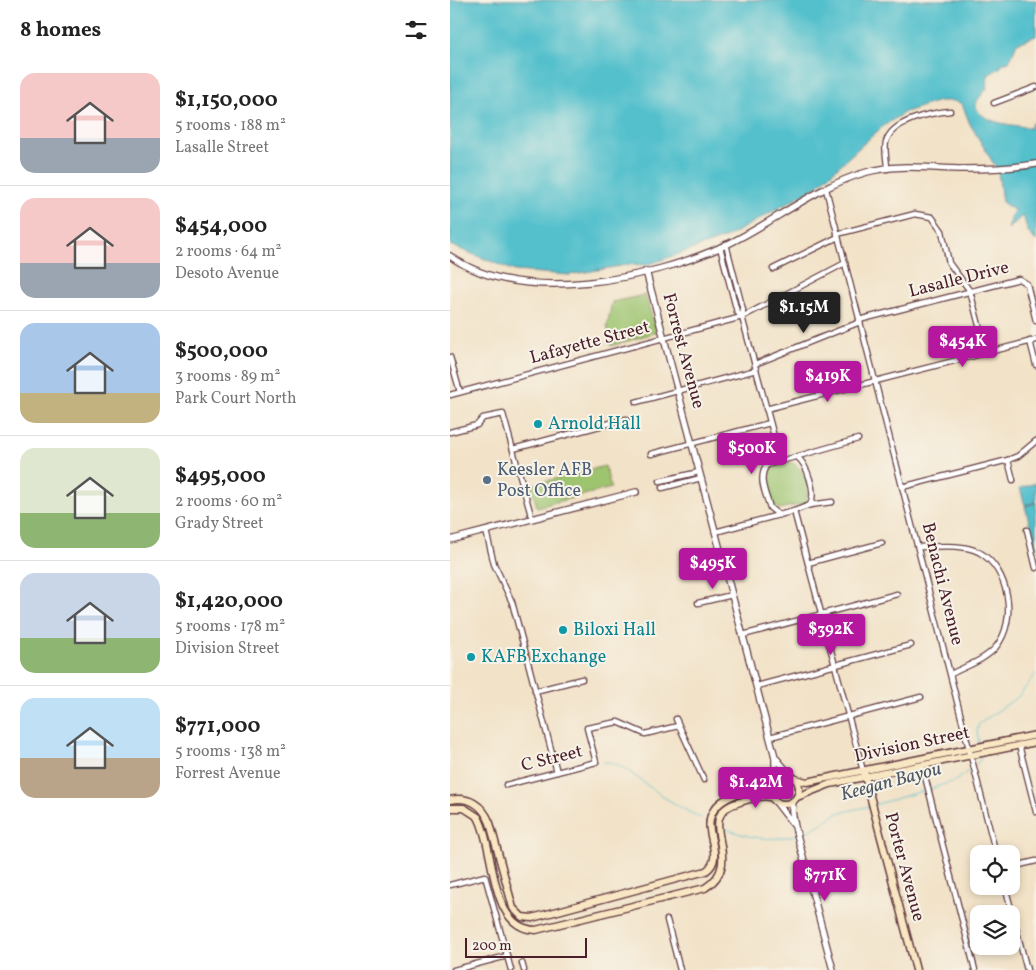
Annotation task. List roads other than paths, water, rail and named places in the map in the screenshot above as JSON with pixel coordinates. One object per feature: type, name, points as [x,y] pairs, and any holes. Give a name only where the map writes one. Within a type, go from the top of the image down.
[{"type":"main road","name":"Division Street","points":[[793,777],[808,782],[922,765],[975,753],[984,745],[1036,735]]},
{"type":"main road","name":"Division Street","points":[[795,799],[816,787],[864,774],[1036,742]]},
{"type":"main road","points":[[450,800],[471,801],[485,812],[490,823],[511,903],[518,915],[527,918],[706,872],[712,866],[714,858],[709,832],[711,815],[721,802],[740,793],[760,787],[783,774],[793,777],[799,787],[795,799],[785,804],[776,802],[770,797],[762,796],[727,807],[719,817],[717,826],[724,863],[718,877],[705,888],[536,930],[518,926],[504,912],[478,817],[464,808],[450,808]]},
{"type":"main road","name":"Porter Avenue","points":[[864,774],[916,970]]},
{"type":"main road","points":[[770,797],[768,788],[774,778]]},
{"type":"street","points":[[994,103],[1036,87]]},
{"type":"street","points":[[887,169],[886,141],[894,130],[912,119],[950,111]]},
{"type":"street","points":[[450,256],[478,272],[499,278],[526,282],[585,282],[646,271],[720,247],[826,190],[860,174],[910,167],[987,169],[1036,164]]},
{"type":"street","name":"Benachi Avenue","points":[[826,190],[951,674],[975,753],[975,771],[994,845]]},
{"type":"street","points":[[774,270],[838,235],[915,214],[927,215],[940,225],[949,263],[970,291],[986,352]]},
{"type":"street","points":[[726,244],[743,310],[742,317],[780,459]]},
{"type":"street","points":[[720,247],[737,312],[742,317]]},
{"type":"street","name":"Lafayette Street","points":[[450,395],[742,317],[845,263]]},
{"type":"street","name":"Forrest Avenue","points":[[646,271],[770,737],[775,757],[774,778]]},
{"type":"street","name":"Lasalle Drive","points":[[755,364],[860,321],[1015,279],[1022,279],[1027,284],[1036,321]]},
{"type":"street","points":[[766,409],[1036,340]]},
{"type":"street","points":[[1030,341],[1036,364]]},
{"type":"street","points":[[450,357],[460,392]]},
{"type":"street","points":[[636,402],[756,370]]},
{"type":"street","points":[[450,432],[477,424],[484,418],[503,414],[506,419],[532,519]]},
{"type":"street","points":[[513,449],[626,419]]},
{"type":"street","points":[[651,454],[770,423]]},
{"type":"street","points":[[779,515],[770,508],[762,474],[767,465],[780,459],[797,457],[858,439]]},
{"type":"street","points":[[902,486],[1008,460],[1018,456],[1036,441]]},
{"type":"street","points":[[797,457],[804,463],[810,484],[812,497],[810,505]]},
{"type":"street","points":[[1008,460],[1013,480]]},
{"type":"street","points":[[660,481],[700,475]]},
{"type":"street","points":[[662,488],[700,475]]},
{"type":"street","points":[[450,540],[636,492]]},
{"type":"street","points":[[715,532],[810,505],[832,502]]},
{"type":"street","name":"Porter Avenue","points":[[794,511],[864,774]]},
{"type":"street","points":[[1027,530],[1036,568]]},
{"type":"street","points":[[486,531],[494,564],[512,602],[557,772]]},
{"type":"street","points":[[808,563],[882,543]]},
{"type":"street","points":[[918,547],[958,547],[979,552],[992,564],[1007,594],[1007,622],[1002,639],[990,654],[951,674]]},
{"type":"street","points":[[743,635],[897,594]]},
{"type":"street","points":[[698,603],[732,595]]},
{"type":"street","points":[[756,686],[911,645]]},
{"type":"street","points":[[535,691],[582,679]]},
{"type":"street","points":[[770,737],[921,697]]},
{"type":"street","points":[[676,718],[678,726],[702,771],[704,780]]},
{"type":"street","name":"C Street","points":[[506,785],[596,762],[587,728],[618,722],[645,734],[678,726]]},
{"type":"street","points":[[1018,745],[1036,812]]},
{"type":"street","name":"Forrest Avenue","points":[[775,757],[793,777]]},
{"type":"street","points":[[922,765],[975,970]]},
{"type":"street","points":[[795,799],[792,811],[795,829],[833,970]]},
{"type":"street","points":[[776,802],[795,829]]},
{"type":"street","points":[[1020,865],[1036,861]]},
{"type":"street","points":[[450,885],[485,876],[511,970]]},
{"type":"street","points":[[1007,895],[1027,970]]},
{"type":"street","points":[[667,920],[680,970]]},
{"type":"street","points":[[454,970],[507,956]]},
{"type":"street","points":[[522,963],[524,970]]},
{"type":"water","points":[[450,0],[1036,0],[1036,36],[1017,43],[1009,62],[1001,64],[1001,67],[988,75],[987,88],[977,101],[976,108],[986,118],[1000,123],[1030,128],[1032,123],[1036,122],[1036,241],[1028,232],[1023,215],[1008,229],[1014,210],[1002,202],[998,171],[970,124],[962,104],[955,101],[939,101],[905,112],[882,127],[816,187],[727,237],[647,265],[631,264],[569,275],[515,271],[450,245]]},
{"type":"water","points":[[1036,483],[1036,502],[1025,505],[1020,488]]},
{"type":"water","points":[[1036,503],[1036,548],[1025,506]]},
{"type":"waterway","name":"Keegan Bayou","points":[[979,743],[977,731],[979,724],[1019,696],[1036,674]]},
{"type":"waterway","name":"Keegan Bayou","points":[[975,766],[980,760],[981,755]]},
{"type":"waterway","name":"Keegan Bayou","points":[[604,762],[624,768],[671,802],[701,818]]},
{"type":"waterway","name":"Keegan Bayou","points":[[930,789],[957,780],[972,768]]},
{"type":"waterway","name":"Keegan Bayou","points":[[874,805],[926,790]]},
{"type":"waterway","name":"Keegan Bayou","points":[[798,834],[807,832],[838,813],[871,806]]},
{"type":"waterway","name":"Keegan Bayou","points":[[727,829],[744,835],[769,839],[795,835]]},
{"type":"place","name":"Arnold Hall","points":[[538,424]]},
{"type":"place","name":"Keesler AFB Post Office","points":[[487,480]]},
{"type":"place","name":"Biloxi Hall","points":[[563,630]]},
{"type":"place","name":"KAFB Exchange","points":[[471,657]]}]
